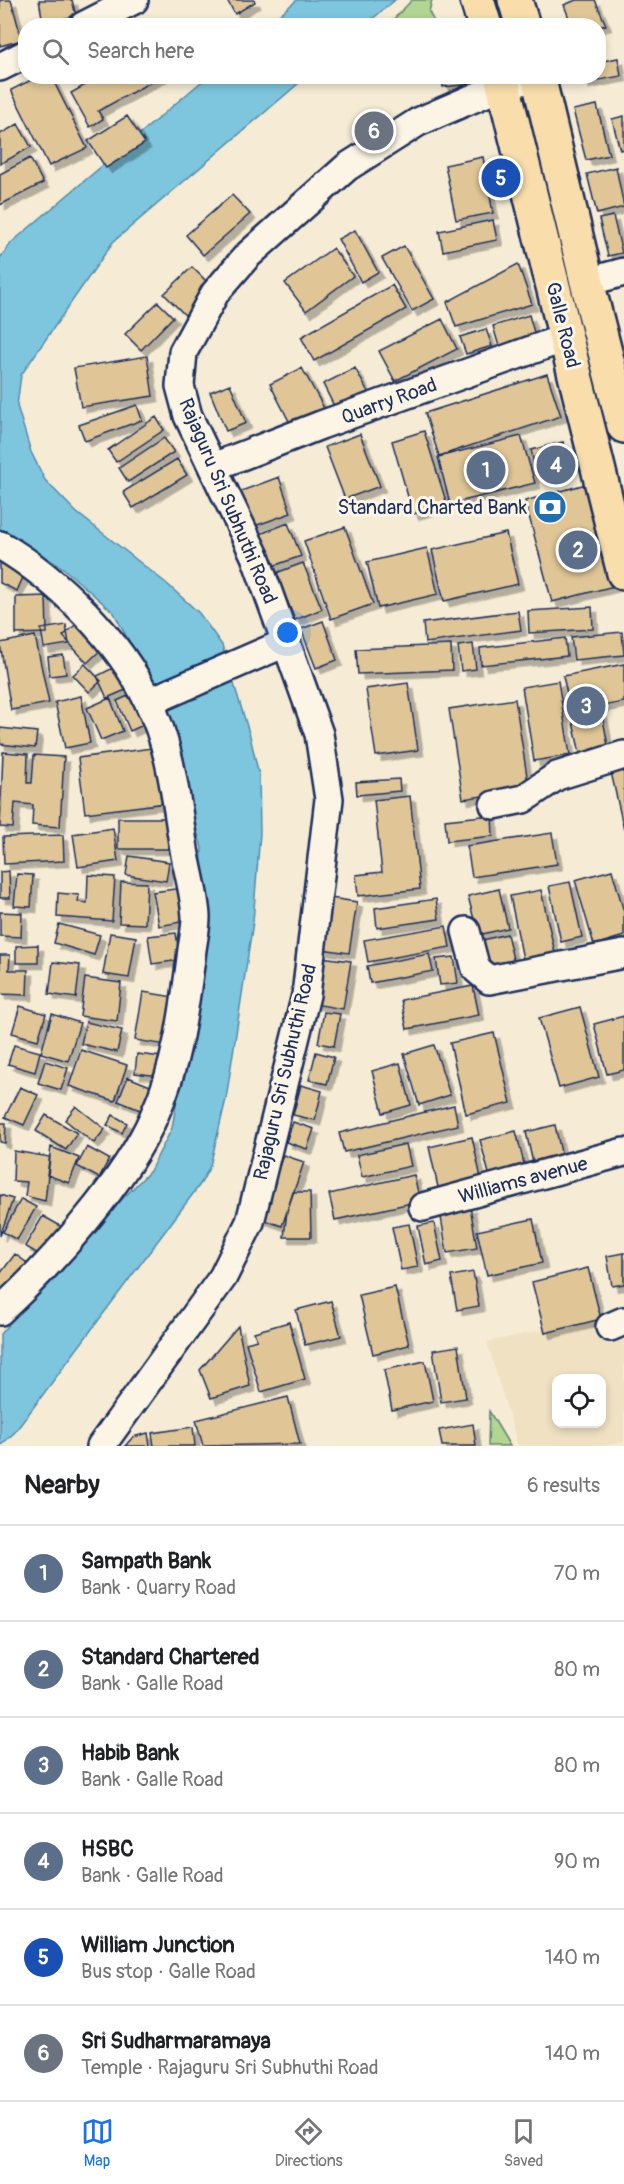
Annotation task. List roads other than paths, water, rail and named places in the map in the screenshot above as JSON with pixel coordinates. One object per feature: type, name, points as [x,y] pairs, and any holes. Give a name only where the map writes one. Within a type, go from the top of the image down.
[{"type":"highway","points":[[477,0],[483,18]]},
{"type":"highway","points":[[515,0],[521,18]]},
{"type":"highway","name":"Galle Road","points":[[504,84],[624,573]]},
{"type":"highway","name":"Galle Road","points":[[540,84],[624,426]]},
{"type":"street","points":[[99,18],[134,0]]},
{"type":"street","points":[[0,67],[18,58]]},
{"type":"street","name":"Rajaguru Sri Subhuthi Road","points":[[101,1446],[223,1277],[250,1222],[306,995],[329,800],[319,734],[255,556],[188,416],[180,386],[183,352],[215,294],[247,256],[276,227],[347,168],[418,122],[497,84]]},
{"type":"street","points":[[587,282],[624,272]]},
{"type":"street","name":"Quarry Road","points":[[213,467],[321,424],[566,338]]},
{"type":"street","points":[[0,545],[23,558],[95,623],[118,649],[149,702],[169,759],[196,917],[188,984],[171,1074],[153,1119],[129,1161],[75,1232],[22,1291],[0,1311]]},
{"type":"street","points":[[149,702],[285,643]]},
{"type":"street","points":[[494,805],[523,799],[557,776],[624,755]]},
{"type":"street","points":[[466,931],[476,969],[489,980],[624,954]]},
{"type":"street","name":"Williams avenue","points":[[423,1207],[624,1152]]},
{"type":"water","points":[[297,0],[395,0],[373,18],[275,18]]},
{"type":"water","points":[[199,84],[298,84],[113,242],[21,375],[17,406],[31,452],[45,480],[76,512],[166,583],[199,613],[222,645],[250,736],[259,775],[260,833],[253,922],[226,1099],[210,1166],[201,1183],[15,1432],[0,1446],[0,1334],[79,1243],[150,1171],[172,1128],[200,967],[202,848],[159,698],[114,613],[63,568],[0,529],[0,258],[11,243]]},
{"type":"place","name":"Sri Sudharmaramaya","points":[[374,131]]},
{"type":"place","name":"William Junction","points":[[501,178]]},
{"type":"place","name":"HSBC","points":[[556,465]]},
{"type":"place","name":"Sampath Bank","points":[[486,470]]},
{"type":"place","name":"Standard Charted Bank","points":[[550,507]]},
{"type":"place","name":"Standard Chartered","points":[[578,550]]},
{"type":"place","name":"Habib Bank","points":[[586,706]]}]
